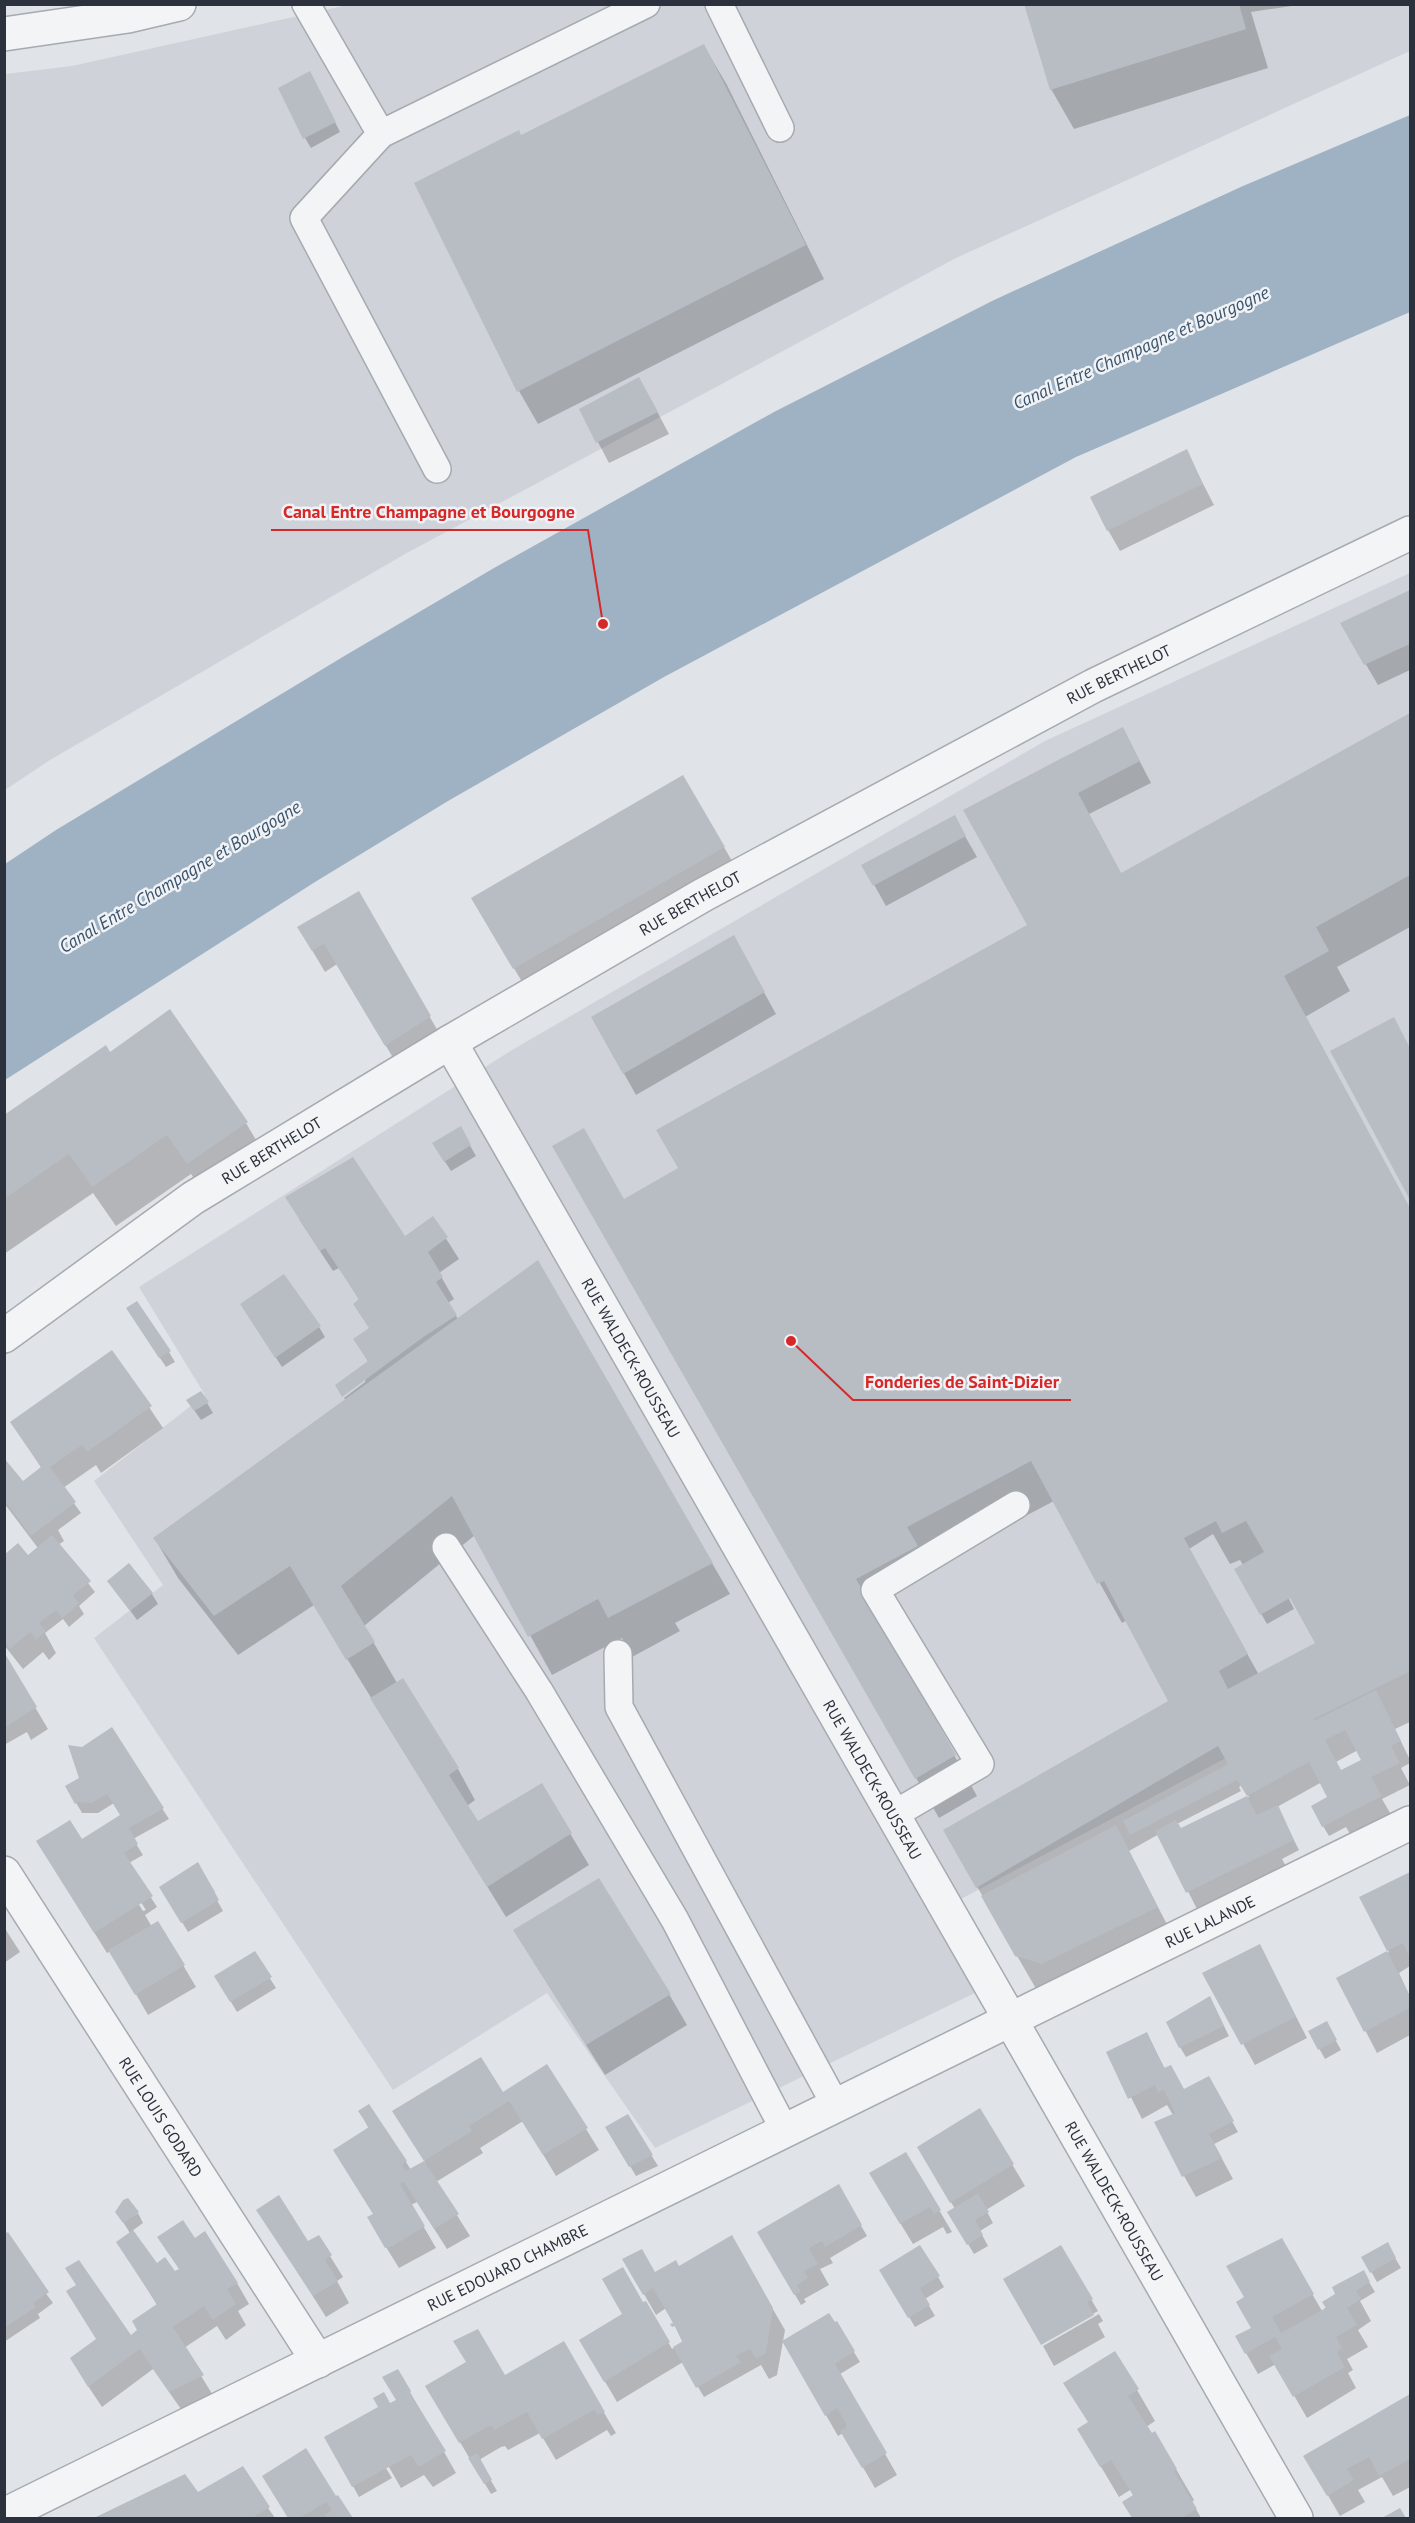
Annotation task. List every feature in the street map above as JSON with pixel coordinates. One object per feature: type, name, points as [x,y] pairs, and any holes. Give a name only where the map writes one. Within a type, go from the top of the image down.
[{"type":"street","points":[[4,34],[128,16],[179,4]]},
{"type":"street","name":"RUE BERTHELOT","points":[[4,1336],[193,1198],[450,1042],[703,895],[1093,686],[1410,533]]},
{"type":"street","name":"RUE WALDECK-ROUSSEAU","points":[[450,1042],[1296,2518]]},
{"type":"street","name":"RUE LALANDE","points":[[1010,2020],[1410,1823]]},
{"type":"street","name":"RUE LOUIS GODARD","points":[[4,1873],[318,2361]]},
{"type":"street","name":"RUE EDOUARD CHAMBRE","points":[[4,2515],[1010,2020]]},
{"type":"lane","points":[[306,4],[381,134]]},
{"type":"lane","points":[[437,469],[304,218],[381,134],[646,4]]},
{"type":"lane","points":[[719,4],[780,128]]},
{"type":"lane","points":[[893,1815],[980,1764],[875,1590],[1016,1505]]},
{"type":"lane","points":[[446,1547],[539,1691],[675,1920],[785,2131]]},
{"type":"lane","points":[[618,1654],[619,1707],[836,2106]]},
{"type":"shaded area","points":[[352,4],[1410,5],[1410,51],[956,258],[405,554],[50,760],[5,790],[5,74],[72,66]]},
{"type":"shaded area","points":[[1410,573],[1410,1660],[931,1915],[979,1991],[655,2148],[547,1993],[393,2090],[94,1638],[163,1585],[94,1481],[205,1395],[139,1287],[512,1050],[1045,741]]},
{"type":"water","points":[[1410,115],[1410,312],[1076,457],[664,677],[448,801],[315,882],[5,1080],[5,864],[56,830],[494,568],[774,412],[994,300],[1243,186]]},
{"type":"building","points":[[1024,4],[1239,4],[1246,29],[1050,90]]},
{"type":"building","points":[[704,44],[806,245],[517,392],[414,183],[519,130],[521,135]]},
{"type":"building","points":[[310,71],[336,122],[303,139],[278,88]]},
{"type":"building","points":[[639,377],[658,412],[596,443],[579,409]]},
{"type":"building","points":[[1187,449],[1203,484],[1107,531],[1090,497]]},
{"type":"building","points":[[1410,590],[1410,644],[1364,665],[1340,623]]},
{"type":"building","points":[[1410,713],[1410,875],[1316,927],[1329,951],[1284,976],[1410,1208],[1410,1675],[1409,1672],[1313,1719],[1314,1721],[1376,1690],[1401,1741],[1391,1746],[1400,1763],[1371,1777],[1382,1796],[1322,1827],[1311,1806],[1327,1797],[1309,1762],[1247,1796],[1237,1780],[1130,1835],[1123,1821],[1228,1764],[1218,1746],[976,1888],[943,1830],[1168,1701],[1104,1581],[1097,1584],[1031,1461],[907,1527],[918,1546],[856,1579],[956,1755],[915,1779],[552,1146],[584,1128],[624,1199],[678,1168],[656,1130],[1027,925],[963,810],[1123,727],[1140,761],[1078,793],[1121,873]],"holes":[[[1216,1521],[1222,1533],[1246,1521],[1264,1552],[1234,1569],[1260,1615],[1290,1598],[1315,1643],[1228,1689],[1219,1671],[1248,1654],[1184,1538]],[[1345,1730],[1361,1760],[1341,1770],[1325,1740]]]},
{"type":"building","points":[[683,775],[725,847],[513,969],[471,898]]},
{"type":"building","points":[[955,815],[966,836],[873,886],[861,865]]},
{"type":"building","points":[[359,891],[431,1016],[385,1046],[324,944],[312,951],[297,927]]},
{"type":"building","points":[[734,935],[765,992],[623,1074],[591,1017]]},
{"type":"building","points":[[170,1009],[248,1122],[187,1164],[167,1135],[92,1187],[69,1154],[4,1199],[4,1115],[106,1045],[110,1052]]},
{"type":"building","points":[[1394,1017],[1410,1048],[1410,1200],[1330,1051]]},
{"type":"building","points":[[461,1126],[471,1145],[444,1162],[432,1143]]},
{"type":"building","points":[[353,1157],[405,1236],[433,1216],[448,1237],[428,1252],[443,1277],[436,1282],[457,1315],[342,1397],[335,1385],[368,1361],[353,1339],[369,1328],[353,1304],[359,1299],[325,1248],[320,1251],[285,1197]]},
{"type":"building","points":[[538,1260],[713,1563],[608,1618],[598,1599],[528,1637],[452,1496],[341,1586],[375,1642],[346,1660],[290,1566],[214,1616],[153,1538]]},
{"type":"building","points":[[284,1274],[321,1326],[275,1358],[240,1304]]},
{"type":"building","points":[[137,1301],[171,1351],[159,1358],[126,1308]]},
{"type":"building","points":[[112,1350],[152,1406],[87,1452],[82,1445],[50,1467],[76,1502],[31,1536],[4,1500],[4,1458],[23,1481],[41,1467],[10,1422]]},
{"type":"building","points":[[201,1391],[209,1402],[194,1411],[186,1400]]},
{"type":"building","points":[[52,1535],[91,1581],[73,1595],[79,1603],[71,1611],[62,1618],[56,1610],[39,1623],[46,1631],[36,1640],[30,1632],[10,1649],[4,1641],[4,1555],[18,1543],[28,1555]]},
{"type":"building","points":[[129,1563],[153,1593],[130,1611],[107,1581]]},
{"type":"building","points":[[4,1652],[37,1707],[4,1728]]},
{"type":"building","points":[[403,1678],[459,1768],[449,1775],[478,1821],[542,1783],[572,1833],[487,1887],[370,1698]]},
{"type":"building","points":[[112,1727],[164,1808],[129,1828],[138,1844],[124,1853],[153,1896],[94,1933],[36,1841],[70,1820],[82,1839],[120,1815],[107,1794],[92,1803],[78,1802],[75,1804],[65,1786],[79,1778],[68,1745],[82,1747]]},
{"type":"building","points":[[1247,1796],[1257,1815],[1278,1805],[1294,1840],[1186,1893],[1155,1831],[1176,1820],[1181,1828]]},
{"type":"building","points":[[1116,1825],[1158,1907],[1042,1964],[1015,1956],[981,1896]]},
{"type":"building","points":[[198,1862],[219,1900],[181,1923],[159,1887]]},
{"type":"building","points":[[1410,1872],[1409,1955],[1403,1943],[1387,1951],[1359,1897]]},
{"type":"building","points":[[599,1878],[671,1994],[586,2045],[513,1930]]},
{"type":"building","points":[[158,1921],[185,1965],[135,1995],[108,1950]]},
{"type":"building","points":[[1260,1944],[1296,2017],[1241,2045],[1202,1973]]},
{"type":"building","points":[[255,1951],[272,1977],[230,2002],[214,1976]]},
{"type":"building","points":[[1387,1951],[1410,1996],[1410,2008],[1364,2032],[1336,1978]]},
{"type":"building","points":[[1210,1996],[1224,2026],[1179,2048],[1166,2022]]},
{"type":"building","points":[[1327,2021],[1337,2040],[1318,2050],[1308,2031]]},
{"type":"building","points":[[1147,2032],[1164,2068],[1171,2065],[1184,2089],[1209,2076],[1234,2121],[1209,2134],[1222,2158],[1182,2177],[1154,2122],[1175,2113],[1164,2090],[1158,2093],[1155,2085],[1128,2099],[1106,2052]]},
{"type":"building","points":[[481,2057],[503,2092],[547,2064],[588,2128],[543,2155],[509,2101],[469,2126],[472,2131],[424,2161],[392,2111]]},
{"type":"building","points":[[369,2104],[407,2161],[402,2165],[406,2171],[424,2161],[459,2214],[434,2229],[404,2182],[400,2184],[425,2226],[393,2246],[385,2248],[367,2217],[373,2214],[333,2150],[369,2127],[358,2111]]},
{"type":"building","points":[[980,2108],[1014,2164],[950,2203],[917,2147]]},
{"type":"building","points":[[628,2114],[653,2155],[629,2167],[605,2127]]},
{"type":"building","points":[[906,2152],[941,2210],[934,2214],[930,2207],[900,2224],[869,2173]]},
{"type":"building","points":[[839,2184],[862,2225],[825,2247],[822,2241],[809,2248],[818,2264],[804,2271],[808,2278],[797,2285],[801,2292],[794,2295],[757,2232]]},
{"type":"building","points":[[978,2193],[989,2212],[975,2220],[983,2235],[967,2245],[947,2212]]},
{"type":"building","points":[[279,2195],[308,2241],[319,2235],[332,2255],[325,2260],[338,2281],[313,2296],[256,2210]]},
{"type":"building","points":[[128,2198],[139,2212],[123,2223],[115,2212],[123,2200]]},
{"type":"building","points":[[183,2220],[195,2238],[205,2231],[238,2283],[227,2289],[236,2304],[213,2320],[204,2306],[173,2327],[204,2375],[169,2392],[140,2349],[88,2387],[70,2358],[96,2339],[66,2291],[76,2285],[65,2268],[79,2260],[131,2335],[137,2330],[132,2321],[157,2304],[116,2242],[133,2230],[157,2263],[165,2257],[175,2271],[179,2269],[157,2237]]},
{"type":"building","points":[[8,2232],[49,2292],[33,2303],[36,2307],[4,2328],[4,2234]]},
{"type":"building","points":[[732,2235],[773,2308],[766,2353],[756,2359],[750,2349],[736,2356],[741,2362],[696,2388],[673,2347],[683,2341],[675,2326],[672,2327],[670,2324],[673,2323],[653,2288],[643,2295],[622,2259],[642,2249],[655,2272],[676,2260],[679,2266]]},
{"type":"building","points":[[1282,2238],[1314,2294],[1272,2317],[1281,2333],[1326,2308],[1322,2302],[1335,2294],[1332,2287],[1364,2270],[1370,2282],[1356,2291],[1361,2299],[1347,2308],[1357,2325],[1336,2337],[1342,2348],[1337,2352],[1345,2367],[1293,2397],[1269,2356],[1282,2349],[1275,2337],[1245,2354],[1235,2336],[1251,2328],[1236,2302],[1244,2297],[1226,2266]]},
{"type":"building","points":[[1388,2242],[1396,2258],[1370,2273],[1361,2257]]},
{"type":"building","points":[[920,2245],[940,2276],[920,2288],[930,2305],[908,2318],[879,2270]]},
{"type":"building","points":[[1061,2245],[1093,2299],[1087,2302],[1094,2315],[1041,2345],[1003,2279]]},
{"type":"building","points":[[623,2267],[670,2342],[604,2382],[579,2340],[622,2314],[602,2279]]},
{"type":"building","points":[[829,2313],[835,2322],[837,2321],[855,2351],[835,2364],[887,2453],[862,2468],[840,2431],[847,2426],[837,2408],[825,2416],[782,2341]]},
{"type":"building","points":[[478,2329],[505,2375],[564,2341],[605,2412],[598,2415],[594,2410],[542,2439],[527,2412],[494,2430],[492,2426],[489,2426],[459,2443],[425,2386],[466,2362],[453,2341]]},
{"type":"building","points":[[1115,2351],[1139,2389],[1128,2396],[1152,2433],[1155,2431],[1177,2469],[1174,2471],[1197,2509],[1182,2518],[1132,2518],[1122,2502],[1133,2495],[1111,2460],[1100,2467],[1077,2429],[1088,2422],[1063,2383]]},
{"type":"building","points":[[398,2369],[446,2451],[419,2467],[411,2455],[352,2487],[324,2437],[378,2407],[373,2398],[384,2392],[390,2403],[396,2400],[382,2377]]},
{"type":"building","points":[[1410,2394],[1410,2459],[1379,2476],[1369,2457],[1347,2469],[1354,2480],[1327,2496],[1303,2456]]},
{"type":"building","points":[[306,2448],[336,2496],[338,2495],[353,2518],[327,2518],[325,2515],[332,2510],[326,2502],[300,2518],[288,2518],[262,2476]]},
{"type":"building","points":[[477,2453],[492,2480],[484,2484],[468,2458]]},
{"type":"building","points":[[243,2466],[270,2507],[255,2516],[257,2518],[94,2518],[185,2474],[198,2492]]},
{"type":"building","points":[[1400,2508],[1406,2518],[1382,2518]]},
{"type":"place","name":"Canal Entre Champagne et Bourgogne","points":[[603,624]]},
{"type":"place","name":"Fonderies de Saint-Dizier","points":[[791,1341]]}]
